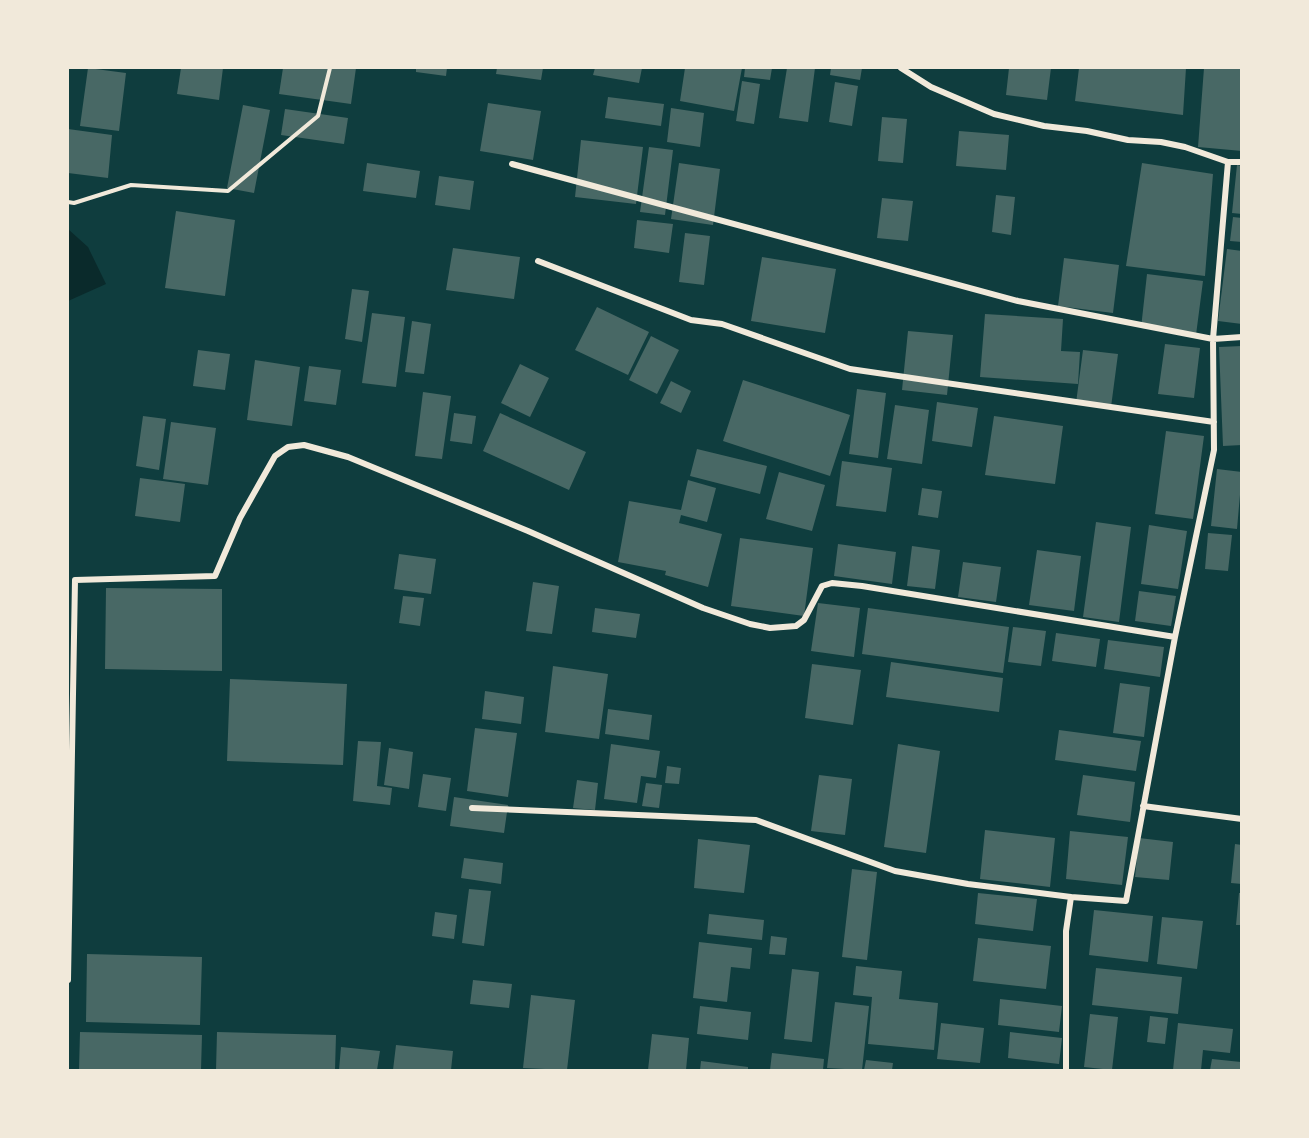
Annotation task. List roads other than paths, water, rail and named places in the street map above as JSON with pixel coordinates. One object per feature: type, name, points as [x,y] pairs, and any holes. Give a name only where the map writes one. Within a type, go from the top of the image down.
[{"type":"street","points":[[901,68],[931,87],[994,114],[1044,126],[1087,131],[1128,140],[1161,142],[1185,147],[1228,162],[1242,162]]},
{"type":"street","points":[[472,808],[756,820],[895,871],[968,884],[1071,897],[1126,901],[1175,637],[1214,450],[1213,339],[1228,162]]},
{"type":"street","points":[[512,164],[1018,301],[1213,339],[1242,337]]},
{"type":"street","points":[[538,261],[691,320],[722,324],[850,369],[1214,422]]},
{"type":"street","points":[[68,980],[75,580],[215,576],[240,518],[275,456],[288,447],[304,445],[348,457],[528,531],[703,608],[750,624],[770,628],[796,626],[804,620],[822,586],[832,583],[1175,637]]},
{"type":"street","points":[[1143,806],[1242,819]]},
{"type":"street","points":[[1066,1071],[1066,931],[1071,897]]},
{"type":"water","points":[[68,229],[88,247],[106,284],[68,301]]}]
